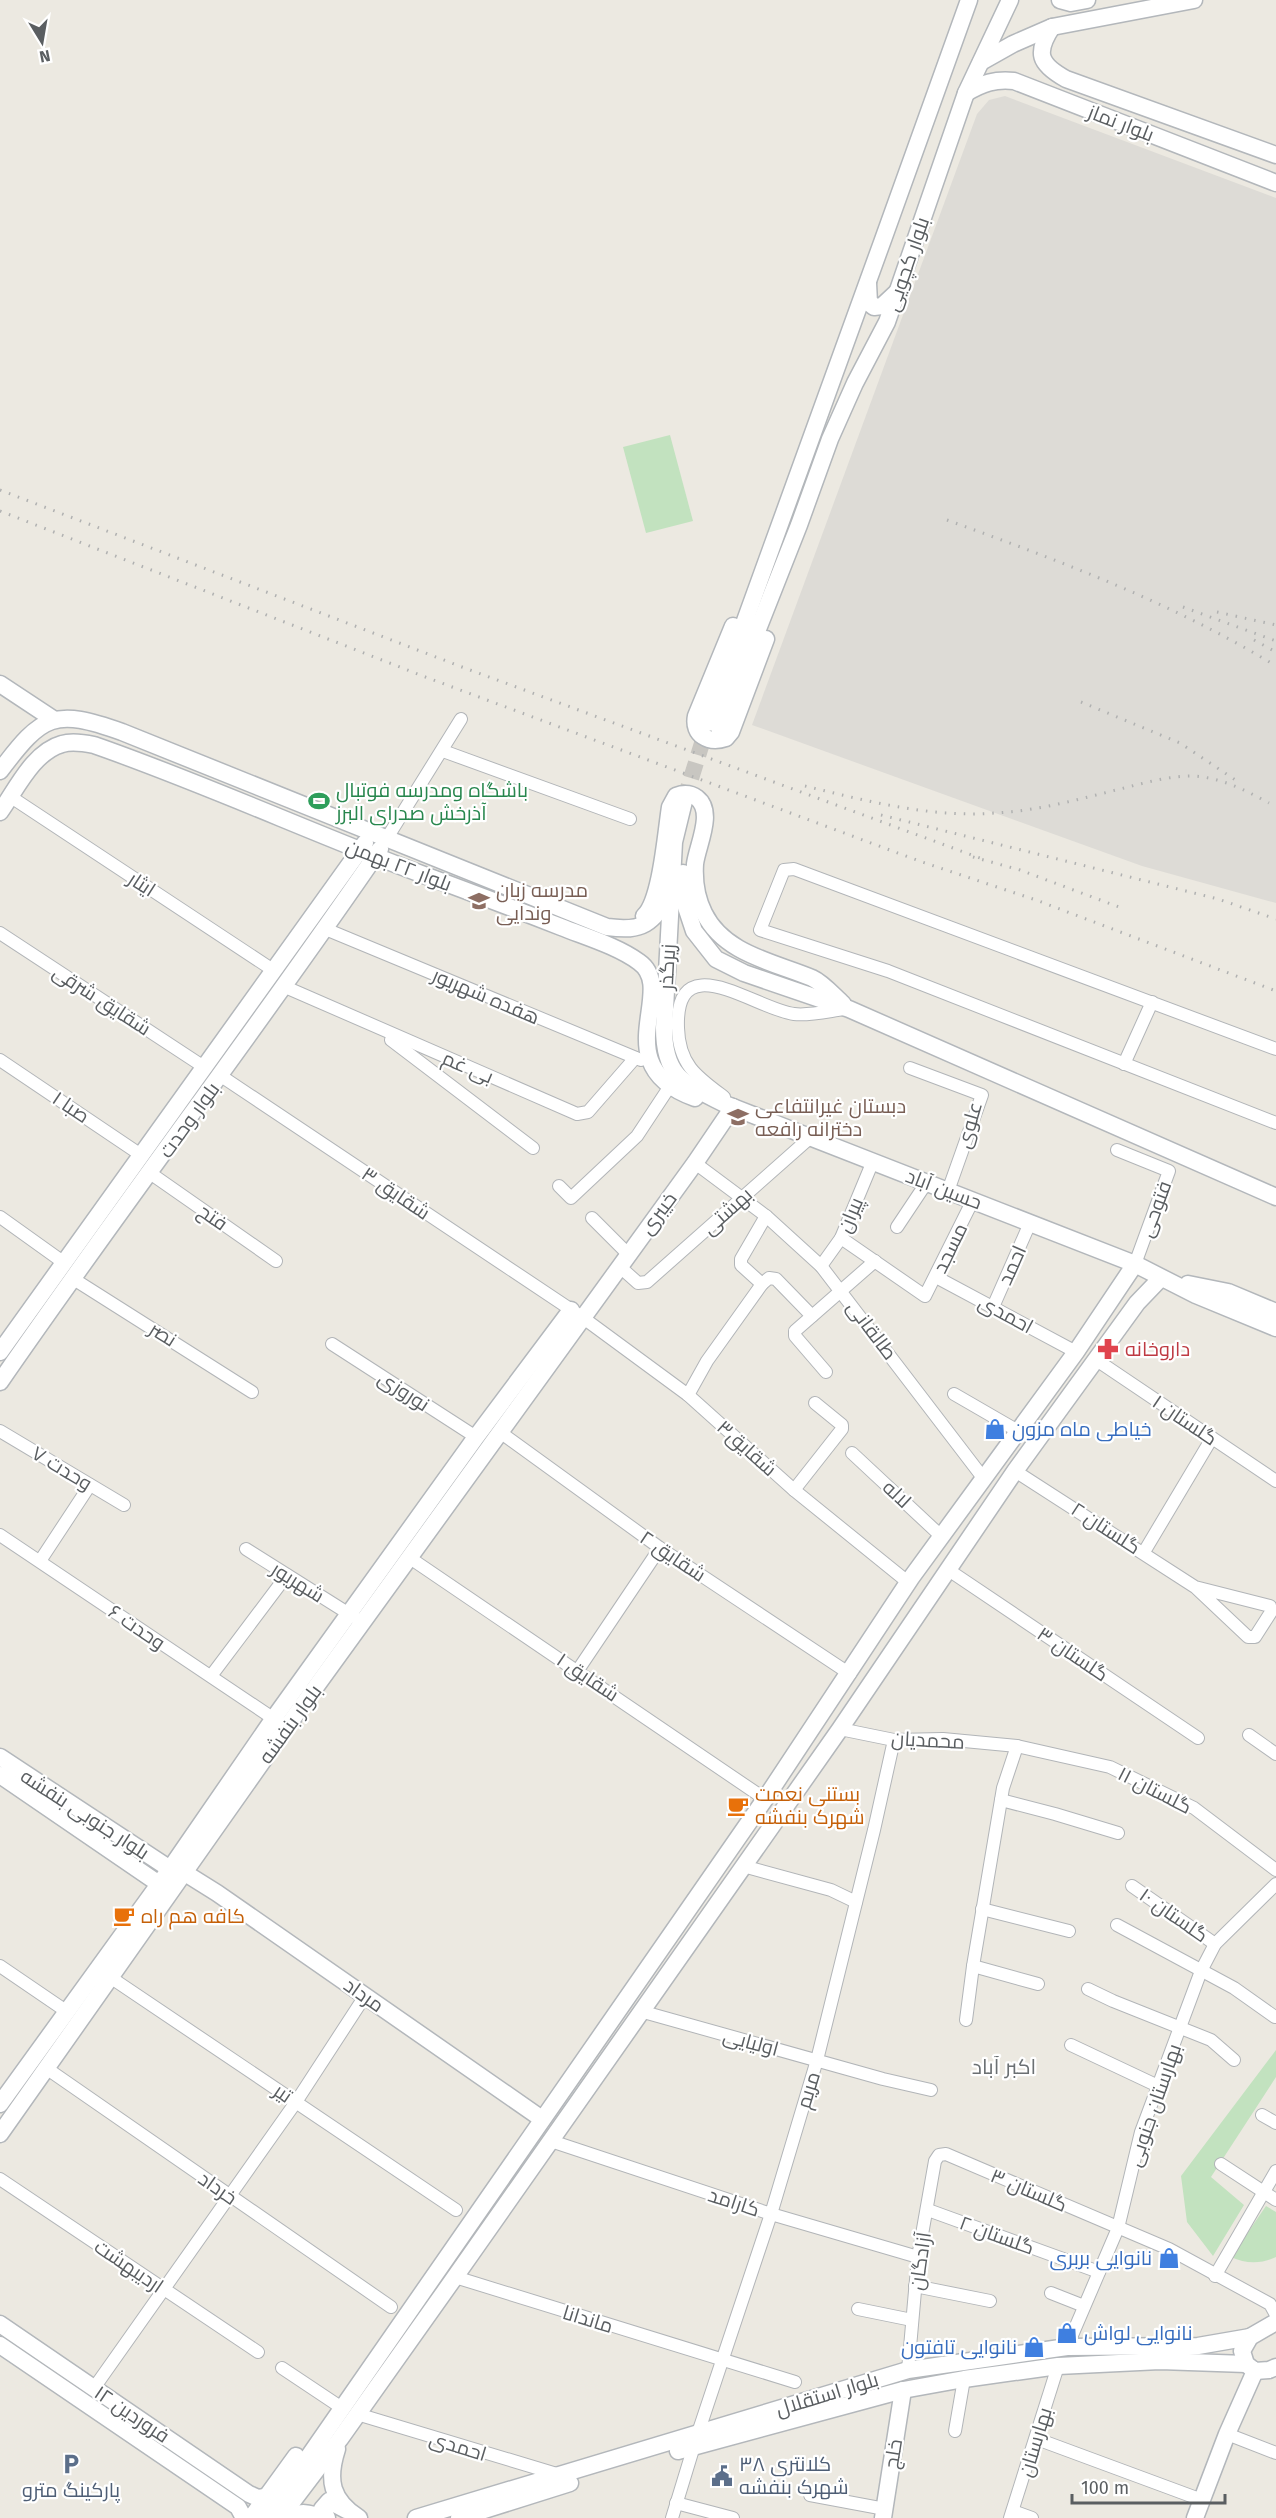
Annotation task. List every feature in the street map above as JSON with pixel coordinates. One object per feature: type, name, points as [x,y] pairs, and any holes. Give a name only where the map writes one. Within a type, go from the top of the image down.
[{"type":"main road","name":"بلوار کچویی","points":[[792,521],[828,390],[969,0]]},
{"type":"main road","name":"بلوار کچویی","points":[[792,521],[855,383],[883,330],[966,93],[1010,0]]},
{"type":"main road","points":[[1060,0],[1071,3],[1087,0]]},
{"type":"main road","points":[[981,62],[1013,44],[1052,27],[1194,0]]},
{"type":"main road","name":"بلوار نماز","points":[[1052,27],[1043,41],[1043,60],[1050,70],[1066,79],[1276,155]]},
{"type":"main road","name":"بلوار نماز","points":[[966,93],[998,79],[1014,81],[1276,183]]},
{"type":"main road","points":[[868,282],[869,303],[874,307],[882,306],[898,290]]},
{"type":"main road","points":[[792,521],[796,557],[731,732],[726,738],[708,740],[700,736],[696,729],[696,716],[767,541],[792,521]]},
{"type":"main road","points":[[713,726],[792,521]]},
{"type":"main road","points":[[0,684],[53,720],[31,733],[0,771]]},
{"type":"main road","name":"بلوار ۲۲ بهمن","points":[[53,720],[73,717],[103,725],[607,927],[628,930],[646,925],[677,895]]},
{"type":"main road","name":"بلوار ۲۲ بهمن","points":[[0,812],[44,753],[61,744],[74,742],[94,745],[625,954],[647,969],[651,981],[646,1046],[642,1060]]},
{"type":"main road","points":[[564,908],[589,911],[627,922],[639,920],[650,910],[656,893],[670,807],[676,796],[683,793],[692,795],[700,800],[705,815],[695,865],[696,889],[704,913],[712,926],[734,946],[763,961],[814,979],[849,1009]]},
{"type":"main road","name":"زیرگذر","points":[[688,802],[674,842],[677,895],[664,1028],[666,1056],[677,1075],[685,1082],[733,1107]]},
{"type":"main road","name":"بلوار وحدت","points":[[0,1382],[72,1278],[85,1246],[141,1155],[273,970],[351,877],[380,835]]},
{"type":"main road","name":"بلوار وحدت","points":[[2,1344],[63,1262],[85,1246],[150,1173],[221,1076],[323,928],[351,877]]},
{"type":"main road","points":[[677,895],[694,931],[716,959],[744,973],[849,1009],[1276,1197]]},
{"type":"main road","points":[[524,913],[532,896]]},
{"type":"main road","points":[[642,1060],[670,1086],[708,1103],[733,1107]]},
{"type":"main road","name":"حسین آباد","points":[[733,1107],[1135,1264],[1196,1295],[1276,1328]]},
{"type":"main road","name":"خیبری","points":[[577,1313],[623,1260],[695,1163],[733,1107]]},
{"type":"main road","points":[[353,2514],[336,2496],[331,2482],[332,2465],[349,2411],[542,2120],[850,1674],[922,1562],[1076,1352],[1135,1264]]},
{"type":"main road","points":[[266,2518],[455,2277],[707,1915],[840,1729],[1015,1471],[1137,1303],[1161,1278]]},
{"type":"main road","name":"حسین آباد","points":[[1161,1278],[1228,1292],[1276,1312]]},
{"type":"main road","points":[[1117,1289],[1126,1289],[1134,1294],[1137,1303]]},
{"type":"main road","name":"بلوار بنفشه","points":[[0,2104],[66,2011],[177,1871],[356,1618],[476,1437],[528,1381],[577,1313]]},
{"type":"main road","name":"بلوار بنفشه","points":[[356,1618],[410,1558],[500,1432],[528,1381]]},
{"type":"main road","points":[[922,1562],[925,1571],[930,1576],[944,1573]]},
{"type":"main road","points":[[910,1581],[920,1580],[927,1585],[930,1594]]},
{"type":"main road","name":"بلوار جنوبی بنفشه","points":[[0,1758],[177,1871]]},
{"type":"main road","name":"بلوار جنوبی بنفشه","points":[[0,1775],[164,1887]]},
{"type":"main road","name":"مرداد","points":[[177,1871],[365,1996],[542,2120]]},
{"type":"main road","points":[[709,1879],[709,1886],[713,1891],[719,1893],[725,1890]]},
{"type":"main road","name":"بلوار بنفشه","points":[[1,2130],[110,1977],[164,1887]]},
{"type":"main road","points":[[691,1904],[697,1902],[703,1904],[707,1909],[707,1915]]},
{"type":"main road","points":[[1195,2518],[1227,2434],[1264,2368],[1242,2351],[1243,2345],[1250,2337],[1276,2322]]},
{"type":"main road","name":"فروردین ۱۲","points":[[0,2324],[94,2388],[249,2507]]},
{"type":"main road","name":"بلوار استقلال","points":[[459,2518],[908,2370],[1067,2347],[1198,2346],[1250,2337]]},
{"type":"main road","name":"فروردین ۱۲","points":[[0,2345],[249,2507]]},
{"type":"main road","name":"بلوار استقلال","points":[[416,2518],[522,2484],[696,2439],[903,2390],[964,2379],[1058,2366],[1160,2361],[1264,2368]]},
{"type":"main road","name":"خلج","points":[[884,2513],[903,2390]]},
{"type":"main road","points":[[249,2507],[315,2431],[349,2411]]},
{"type":"main road","points":[[280,2518],[340,2439]]},
{"type":"main road","points":[[325,2518],[322,2509],[329,2501],[353,2514]]},
{"type":"main road","points":[[288,2518],[294,2514],[309,2512],[325,2518]]},
{"type":"street","points":[[380,835],[443,751],[461,719]]},
{"type":"street","points":[[443,751],[630,819]]},
{"type":"street","name":"ایثار","points":[[11,797],[273,970]]},
{"type":"street","points":[[1276,1049],[794,869],[784,870],[760,930],[888,971],[1276,1123]]},
{"type":"street","name":"هفده شهریور","points":[[323,928],[642,1060]]},
{"type":"street","name":"شقایق شرقی","points":[[0,933],[204,1067]]},
{"type":"street","points":[[733,1107],[699,1078],[682,1056],[678,1025],[685,993],[695,985],[711,985],[794,1014],[849,1009]]},
{"type":"street","name":"بی غم","points":[[283,986],[577,1114],[588,1112],[642,1060]]},
{"type":"street","points":[[1124,1064],[1152,1002]]},
{"type":"street","points":[[375,1027],[533,1148]]},
{"type":"street","name":"صبا ۱","points":[[0,1060],[141,1155]]},
{"type":"street","name":"علوی","points":[[910,1068],[982,1095],[948,1191]]},
{"type":"street","name":"شقایق ۳","points":[[221,1076],[577,1313]]},
{"type":"street","points":[[559,1186],[571,1198],[637,1136],[670,1086]]},
{"type":"street","name":"بهشتی","points":[[623,1260],[642,1284],[647,1282],[812,1136]]},
{"type":"street","name":"فتوحی","points":[[1117,1150],[1168,1171],[1135,1264]]},
{"type":"street","name":"پیران","points":[[821,1266],[841,1238],[873,1161]]},
{"type":"street","name":"طالقانی","points":[[695,1163],[766,1216],[821,1266],[984,1479]]},
{"type":"street","name":"فتح","points":[[150,1173],[276,1261]]},
{"type":"street","points":[[897,1227],[927,1182]]},
{"type":"street","name":"مسجد","points":[[875,1261],[926,1296],[973,1200]]},
{"type":"street","points":[[762,1284],[740,1262],[766,1216]]},
{"type":"street","points":[[0,1217],[63,1262]]},
{"type":"street","points":[[592,1218],[623,1260]]},
{"type":"street","name":"احمد","points":[[993,1307],[1030,1223]]},
{"type":"street","points":[[826,1372],[794,1334],[840,1289],[875,1261],[841,1238]]},
{"type":"street","name":"احمدی","points":[[936,1277],[1076,1352]]},
{"type":"street","name":"نصر","points":[[72,1278],[252,1392]]},
{"type":"street","points":[[688,1395],[707,1361],[762,1284],[769,1278],[776,1279],[812,1316]]},
{"type":"street","name":"شقایق۳","points":[[577,1313],[688,1395],[794,1490],[910,1581]]},
{"type":"street","name":"نوروزی","points":[[332,1344],[476,1437]]},
{"type":"street","name":"گلستان ۱","points":[[1095,1359],[1276,1481]]},
{"type":"street","points":[[954,1394],[1018,1431]]},
{"type":"street","points":[[794,1490],[842,1429],[842,1425],[815,1403]]},
{"type":"street","name":"وحدت ۷","points":[[0,1431],[124,1505]]},
{"type":"street","name":"شقایق ۲","points":[[500,1432],[660,1548],[850,1674]]},
{"type":"street","points":[[1144,1552],[1212,1438]]},
{"type":"street","name":"لاله","points":[[852,1453],[941,1536]]},
{"type":"street","name":"گلستان ۲","points":[[1015,1471],[1195,1587],[1248,1637],[1255,1637],[1271,1612],[1270,1606],[1195,1587]]},
{"type":"street","points":[[40,1561],[90,1485]]},
{"type":"street","name":"وحدت ۶","points":[[0,1535],[280,1723]]},
{"type":"street","points":[[578,1670],[660,1548]]},
{"type":"street","name":"شهریور","points":[[246,1549],[356,1618]]},
{"type":"street","name":"شقایق ۱","points":[[410,1558],[765,1799]]},
{"type":"street","name":"گلستان ۳","points":[[944,1573],[1198,1738]]},
{"type":"street","points":[[211,1676],[287,1575]]},
{"type":"street","name":"محمدیان","points":[[840,1729],[894,1740],[943,1739],[1017,1746]]},
{"type":"street","points":[[1249,1735],[1276,1754]]},
{"type":"street","name":"مریم","points":[[672,2518],[771,2214],[817,2060],[894,1740]]},
{"type":"street","points":[[966,2020],[972,1966],[1001,1800],[1017,1746]]},
{"type":"street","name":"گلستان ۱۱","points":[[1017,1746],[1110,1767],[1194,1808],[1276,1870]]},
{"type":"street","points":[[1001,1800],[1118,1833]]},
{"type":"street","points":[[743,1866],[831,1890],[856,1902]]},
{"type":"street","name":"بهارستان جنوبی","points":[[1067,2347],[1118,2228],[1141,2132],[1202,1971],[1215,1944],[1276,1884]]},
{"type":"street","name":"گلستان ۱۰","points":[[1132,1886],[1215,1944]]},
{"type":"street","points":[[982,1909],[1069,1931]]},
{"type":"street","points":[[1117,1925],[1234,1988],[1275,2017]]},
{"type":"street","points":[[0,1966],[66,2011]]},
{"type":"street","points":[[972,1966],[1038,1984]]},
{"type":"street","name":"تیر","points":[[110,1977],[456,2210]]},
{"type":"street","points":[[1088,1989],[1211,2040],[1234,2060]]},
{"type":"street","points":[[94,2388],[296,2102],[365,1996]]},
{"type":"street","name":"اولیایی","points":[[640,2011],[883,2079],[931,2090]]},
{"type":"street","points":[[1071,2045],[1158,2086]]},
{"type":"street","name":"خرداد","points":[[46,2068],[391,2307]]},
{"type":"street","points":[[1262,2115],[1276,2124]]},
{"type":"street","name":"کارامد","points":[[551,2141],[771,2214],[918,2257]]},
{"type":"street","name":"گلستان ۳","points":[[939,2155],[946,2154],[1169,2249],[1270,2304],[1276,2315]]},
{"type":"street","name":"آزادگان","points":[[908,2370],[918,2257],[935,2161],[939,2155]]},
{"type":"street","points":[[1221,2164],[1276,2200]]},
{"type":"street","points":[[1215,2276],[1276,2171]]},
{"type":"street","name":"اردیبهشت","points":[[0,2179],[258,2352]]},
{"type":"street","name":"گلستان ۲","points":[[928,2210],[1099,2272]]},
{"type":"street","name":"ماندانا","points":[[455,2277],[795,2382]]},
{"type":"street","points":[[915,2286],[990,2301]]},
{"type":"street","points":[[1051,2293],[1084,2306]]},
{"type":"street","points":[[858,2309],[912,2320]]},
{"type":"street","name":"بهارستان","points":[[1012,2514],[1058,2366]]},
{"type":"street","points":[[282,2368],[349,2411]]},
{"type":"street","points":[[955,2431],[964,2379]]},
{"type":"street","name":"احمدی","points":[[349,2411],[560,2476]]},
{"type":"street","points":[[1227,2434],[1276,2453]]},
{"type":"street","points":[[1036,2439],[1202,2500]]},
{"type":"street","points":[[810,2495],[884,2513]]},
{"type":"street","points":[[676,2503],[733,2518]]},
{"type":"street","points":[[1012,2514],[1032,2518]]},
{"type":"shaded area","points":[[1005,96],[1276,198],[1276,903],[1142,866],[752,725],[977,114],[989,100]]},
{"type":"green space","points":[[670,435],[693,521],[646,533],[623,447]]},
{"type":"green space","points":[[1276,2050],[1276,2077],[1211,2177],[1244,2205],[1213,2256],[1187,2222],[1181,2176]]},
{"type":"green space","points":[[1266,2206],[1276,2212],[1276,2257],[1254,2262],[1231,2257]]},
{"type":"tunnel","points":[[684,801],[708,724]]},
{"type":"railway","points":[[0,490],[462,667],[980,858]]},
{"type":"railway","points":[[0,511],[428,678],[922,862],[1036,900],[1276,991]]},
{"type":"railway","points":[[947,520],[1032,551],[1156,603],[1197,622],[1276,666]]},
{"type":"railway","points":[[1183,607],[1276,641]]},
{"type":"railway","points":[[1217,612],[1276,625]]},
{"type":"railway","points":[[1254,640],[1276,652]]},
{"type":"railway","points":[[1081,702],[1180,743],[1240,783]]},
{"type":"railway","points":[[805,786],[899,807],[971,814],[1010,812],[1041,807],[1173,777],[1192,776],[1222,782],[1269,803]]},
{"type":"railway","points":[[881,815],[1218,899],[1276,919]]},
{"type":"railway","points":[[973,857],[1020,870],[1119,907]]},
{"type":"place","name":"باشگاه ومدرسه فوتبال آذرخش صدرای البرز","points":[[319,801]]},
{"type":"place","name":"مدرسه زبان وندایی","points":[[479,901]]},
{"type":"place","name":"دبستان غیرانتفاعی دخترانه رافعه","points":[[738,1117]]},
{"type":"place","name":"داروخانه","points":[[1108,1349]]},
{"type":"place","name":"خیاطی ماه مزون","points":[[995,1429]]},
{"type":"place","name":"بستنی نعمت شهرک بنفشه","points":[[738,1806]]},
{"type":"place","name":"کافه هم راه","points":[[124,1916]]},
{"type":"place","name":"نانوایی بربری","points":[[1169,2258]]},
{"type":"place","name":"نانوایی لواش","points":[[1067,2333]]},
{"type":"place","name":"نانوایی تافتون","points":[[1034,2347]]},
{"type":"place","name":"پارکینگ مترو","points":[[71,2464]]},
{"type":"place","name":"کلانتری ۳۸ شهرک بنفشه","points":[[722,2476]]},
{"type":"district","name":"اکبر آباد","points":[[1004,2067]]}]
